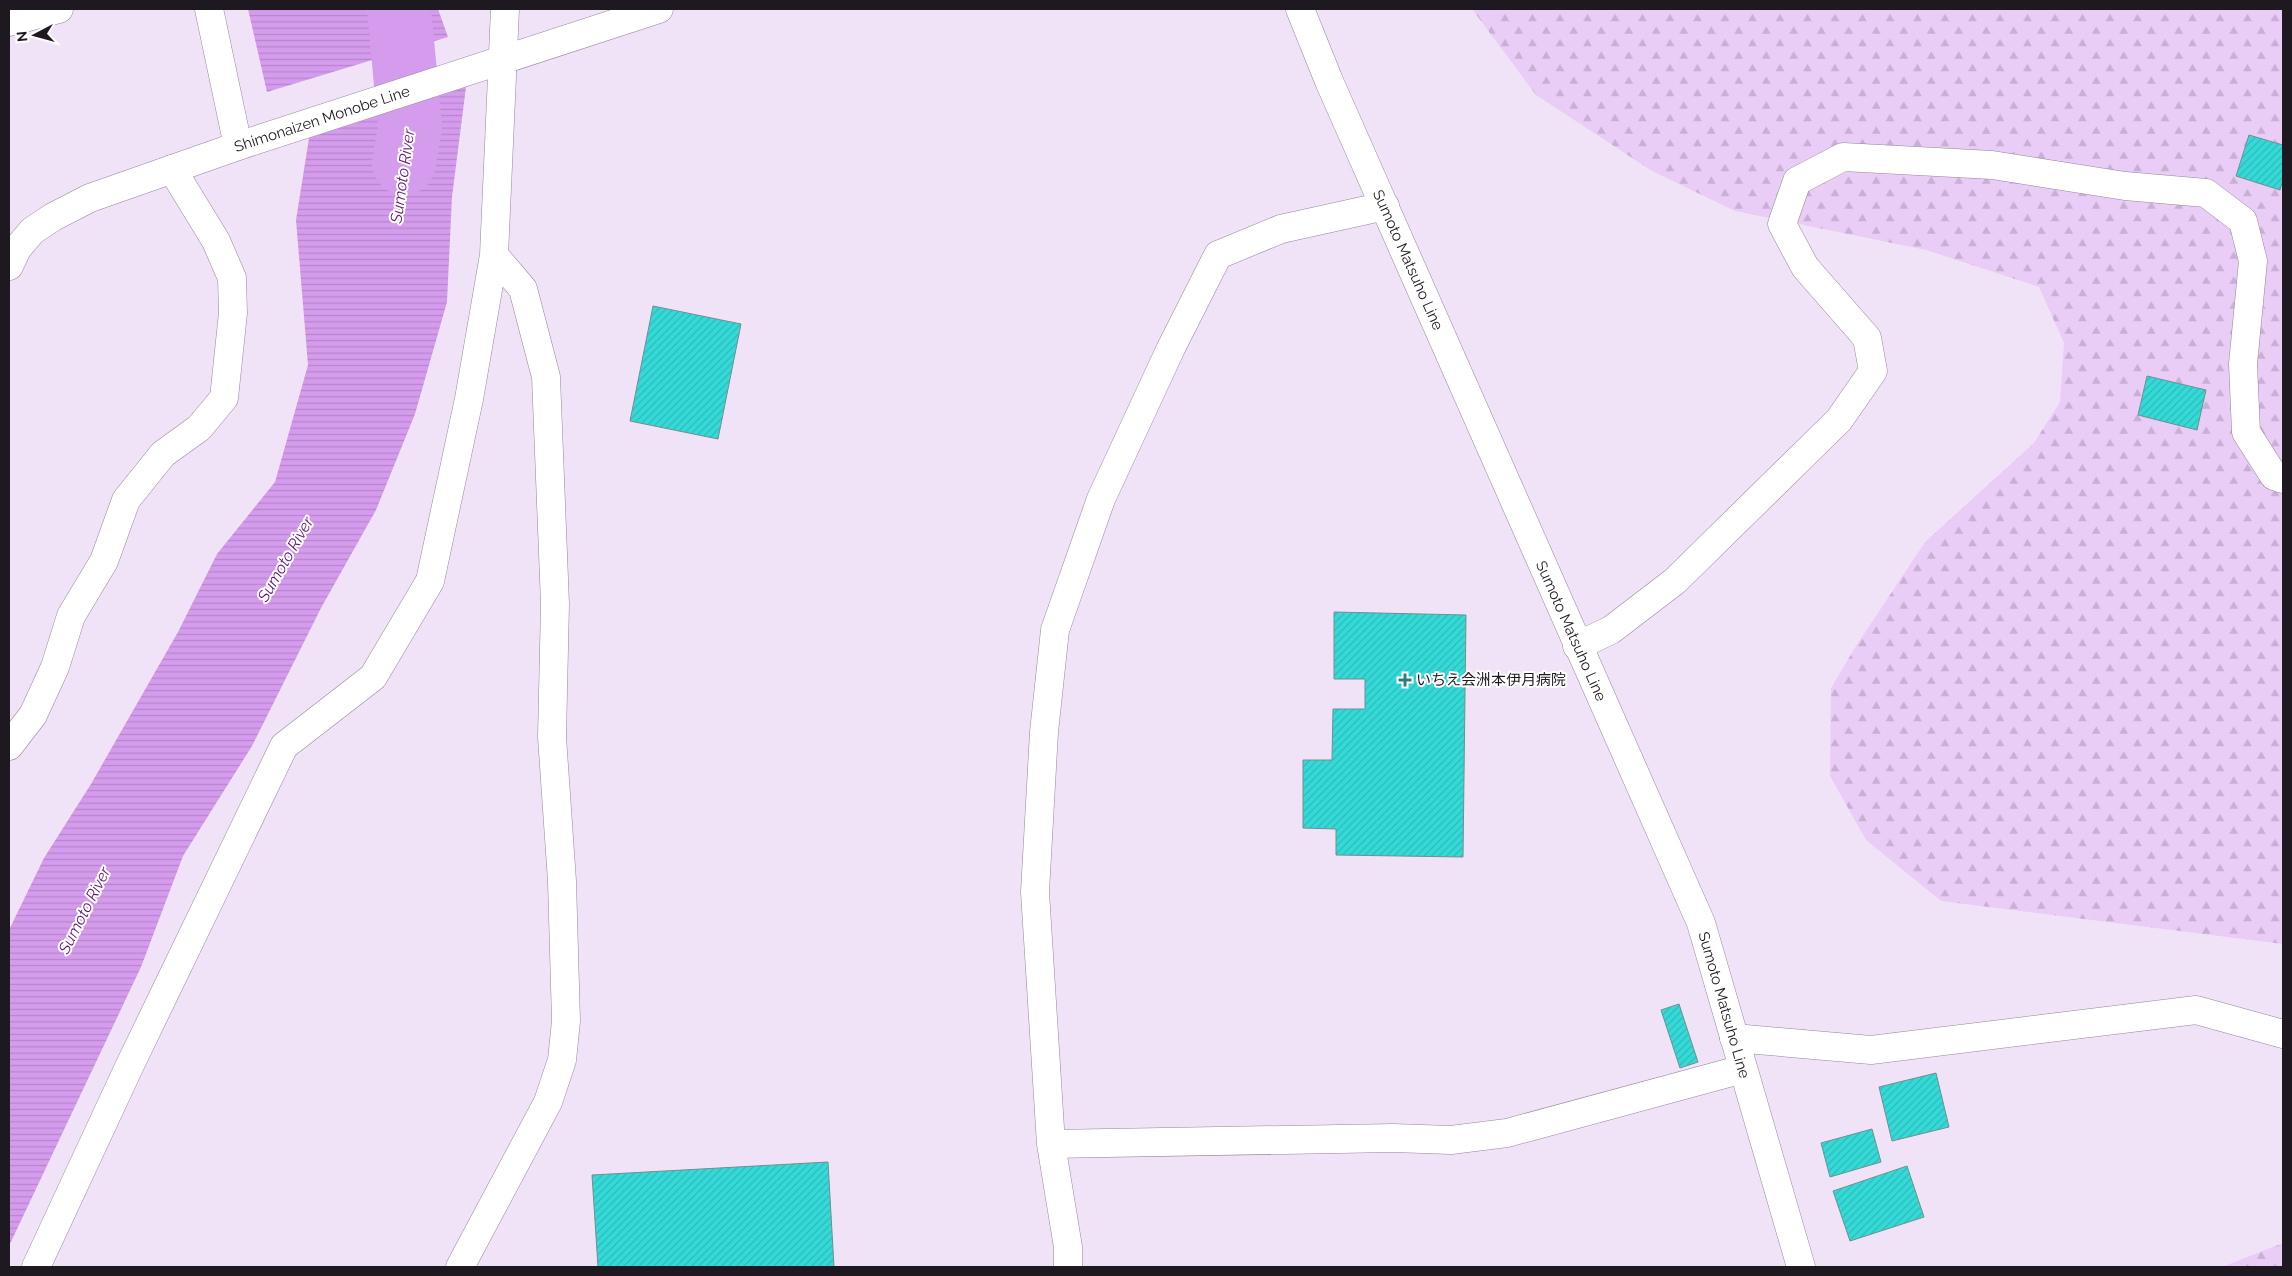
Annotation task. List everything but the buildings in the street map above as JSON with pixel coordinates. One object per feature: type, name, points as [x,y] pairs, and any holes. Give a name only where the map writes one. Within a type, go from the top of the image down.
[{"type":"street","points":[[9,22],[59,9]]},
{"type":"street","points":[[209,9],[238,146]]},
{"type":"street","name":"Shimonaizen Monobe Line","points":[[12,253],[32,231],[53,217],[90,198],[238,146],[659,9]]},
{"type":"street","name":"Sumoto Matsuho Line","points":[[1300,9],[1329,81],[1701,923],[1801,1267]]},
{"type":"street","points":[[36,1267],[129,1066],[284,746],[373,677],[430,581],[469,399],[494,254],[504,58],[504,12]]},
{"type":"street","points":[[1577,646],[1611,630],[1675,581],[1839,420],[1873,371],[1867,338],[1805,267],[1782,224],[1797,181],[1843,157],[1992,166],[2125,186],[2206,193],[2243,221],[2254,261],[2243,364],[2246,432],[2274,476],[2283,479]]},
{"type":"street","points":[[9,746],[33,715],[54,667],[71,616],[104,561],[126,500],[163,454],[199,428],[224,398],[233,313],[232,278],[216,241],[172,168]]},
{"type":"street","points":[[1068,1267],[1068,1247],[1050,1144],[1035,892],[1044,732],[1055,630],[1101,499],[1171,348],[1218,255],[1281,229],[1385,206]]},
{"type":"street","points":[[460,1267],[548,1102],[562,1060],[566,1021],[562,881],[552,737],[555,604],[546,377],[524,289],[494,254]]},
{"type":"street","points":[[1734,1038],[1871,1050],[2196,1010],[2283,1034]]},
{"type":"street","points":[[1050,1144],[1393,1138],[1451,1140],[1507,1133],[1743,1069]]},
{"type":"green space","points":[[1472,9],[2283,9],[2283,944],[1941,901],[1866,840],[1830,776],[1831,688],[1856,646],[1925,542],[2034,443],[2060,402],[2064,343],[2039,287],[1926,250],[1735,211],[1652,171],[1536,95]]},
{"type":"green space","points":[[2283,1243],[2283,1267],[2222,1267]]},
{"type":"water","points":[[248,9],[438,9],[448,37],[267,92]]},
{"type":"water","points":[[466,87],[452,197],[447,302],[415,414],[376,510],[321,608],[252,746],[183,856],[141,967],[9,1246],[9,930],[44,858],[91,784],[178,632],[217,554],[275,482],[308,365],[296,220],[309,138]]},
{"type":"waterway","name":"Sumoto River","points":[[399,9],[410,127],[404,163]]},
{"type":"place","name":"いちえ会洲本伊月病院","points":[[1405,680]]}]
